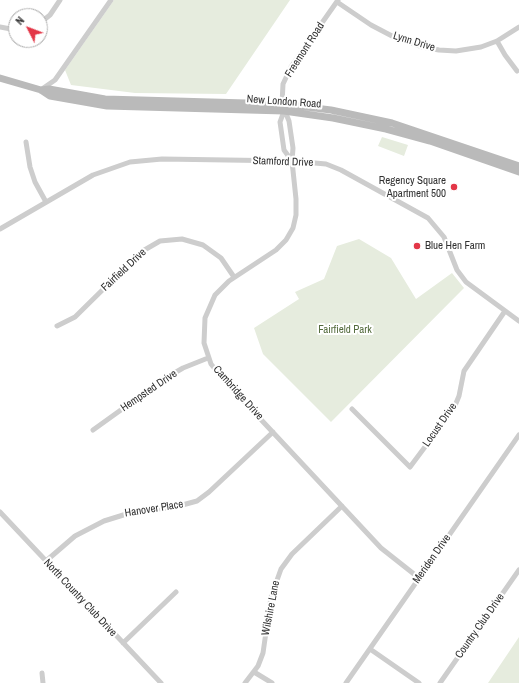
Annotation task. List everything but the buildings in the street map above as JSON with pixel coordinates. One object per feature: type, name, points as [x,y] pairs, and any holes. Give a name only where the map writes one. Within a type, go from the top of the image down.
[{"type":"main road","name":"New London Road","points":[[0,78],[41,90],[50,96],[107,106],[284,111],[333,118],[386,129],[430,141],[519,172]]},
{"type":"main road","name":"New London Road","points":[[41,90],[48,89],[105,99],[282,104],[331,110],[379,120],[519,166]]},
{"type":"street","points":[[48,17],[60,0]]},
{"type":"street","points":[[41,90],[55,80],[111,0]]},
{"type":"street","name":"Lynn Drive","points":[[337,1],[371,25],[392,36],[431,49],[464,50],[497,41],[519,27]]},
{"type":"street","name":"Freemont Road","points":[[282,104],[283,84],[288,72],[337,1]]},
{"type":"street","points":[[497,41],[517,71]]},
{"type":"street","name":"Cambridge Drive","points":[[282,104],[289,121],[293,148],[292,161],[296,207],[293,228],[282,245],[219,290],[207,310],[203,334],[208,358],[224,380],[388,555],[419,578]]},
{"type":"street","name":"Cambridge Drive","points":[[284,111],[280,122],[284,150],[292,161]]},
{"type":"street","points":[[26,142],[33,174],[46,202]]},
{"type":"street","name":"Stamford Drive","points":[[0,229],[104,170],[142,160],[292,161],[334,166],[420,213],[440,231],[457,270],[466,282],[519,321]]},
{"type":"street","name":"Fairfield Drive","points":[[57,326],[75,317],[141,252],[160,241],[182,239],[203,245],[221,258],[234,278]]},
{"type":"street","name":"Locust Drive","points":[[352,409],[410,467],[454,408],[462,383],[464,371],[505,311]]},
{"type":"street","name":"Hempsted Drive","points":[[94,430],[164,379],[184,368],[208,358]]},
{"type":"street","name":"Hanover Place","points":[[46,561],[75,536],[104,520],[133,512],[175,507],[197,501],[209,492],[273,432]]},
{"type":"street","name":"Meriden Drive","points":[[346,683],[519,435]]},
{"type":"street","name":"Wilshire Lane","points":[[245,683],[254,672],[263,653],[271,597],[281,569],[292,554],[342,506]]},
{"type":"street","name":"North Country Club Drive","points":[[0,512],[161,683]]},
{"type":"street","name":"Country Club Drive","points":[[440,683],[519,570]]},
{"type":"street","points":[[123,643],[176,592]]},
{"type":"street","points":[[370,649],[419,683]]},
{"type":"street","points":[[254,672],[272,683]]},
{"type":"street","points":[[42,673],[43,683]]},
{"type":"green space","points":[[114,0],[290,0],[226,94],[135,93],[71,85],[65,70]]},
{"type":"green space","points":[[382,137],[408,145],[404,156],[378,146]]},
{"type":"green space","name":"Fairfield Park","points":[[359,239],[391,258],[416,299],[452,273],[464,288],[331,422],[263,354],[254,328],[299,299],[295,292],[324,279],[337,246]]},
{"type":"green space","points":[[519,637],[519,683],[488,683]]},
{"type":"place","name":"Regency Square Apartment 500","points":[[454,187]]},
{"type":"place","name":"Blue Hen Farm","points":[[417,246]]}]
